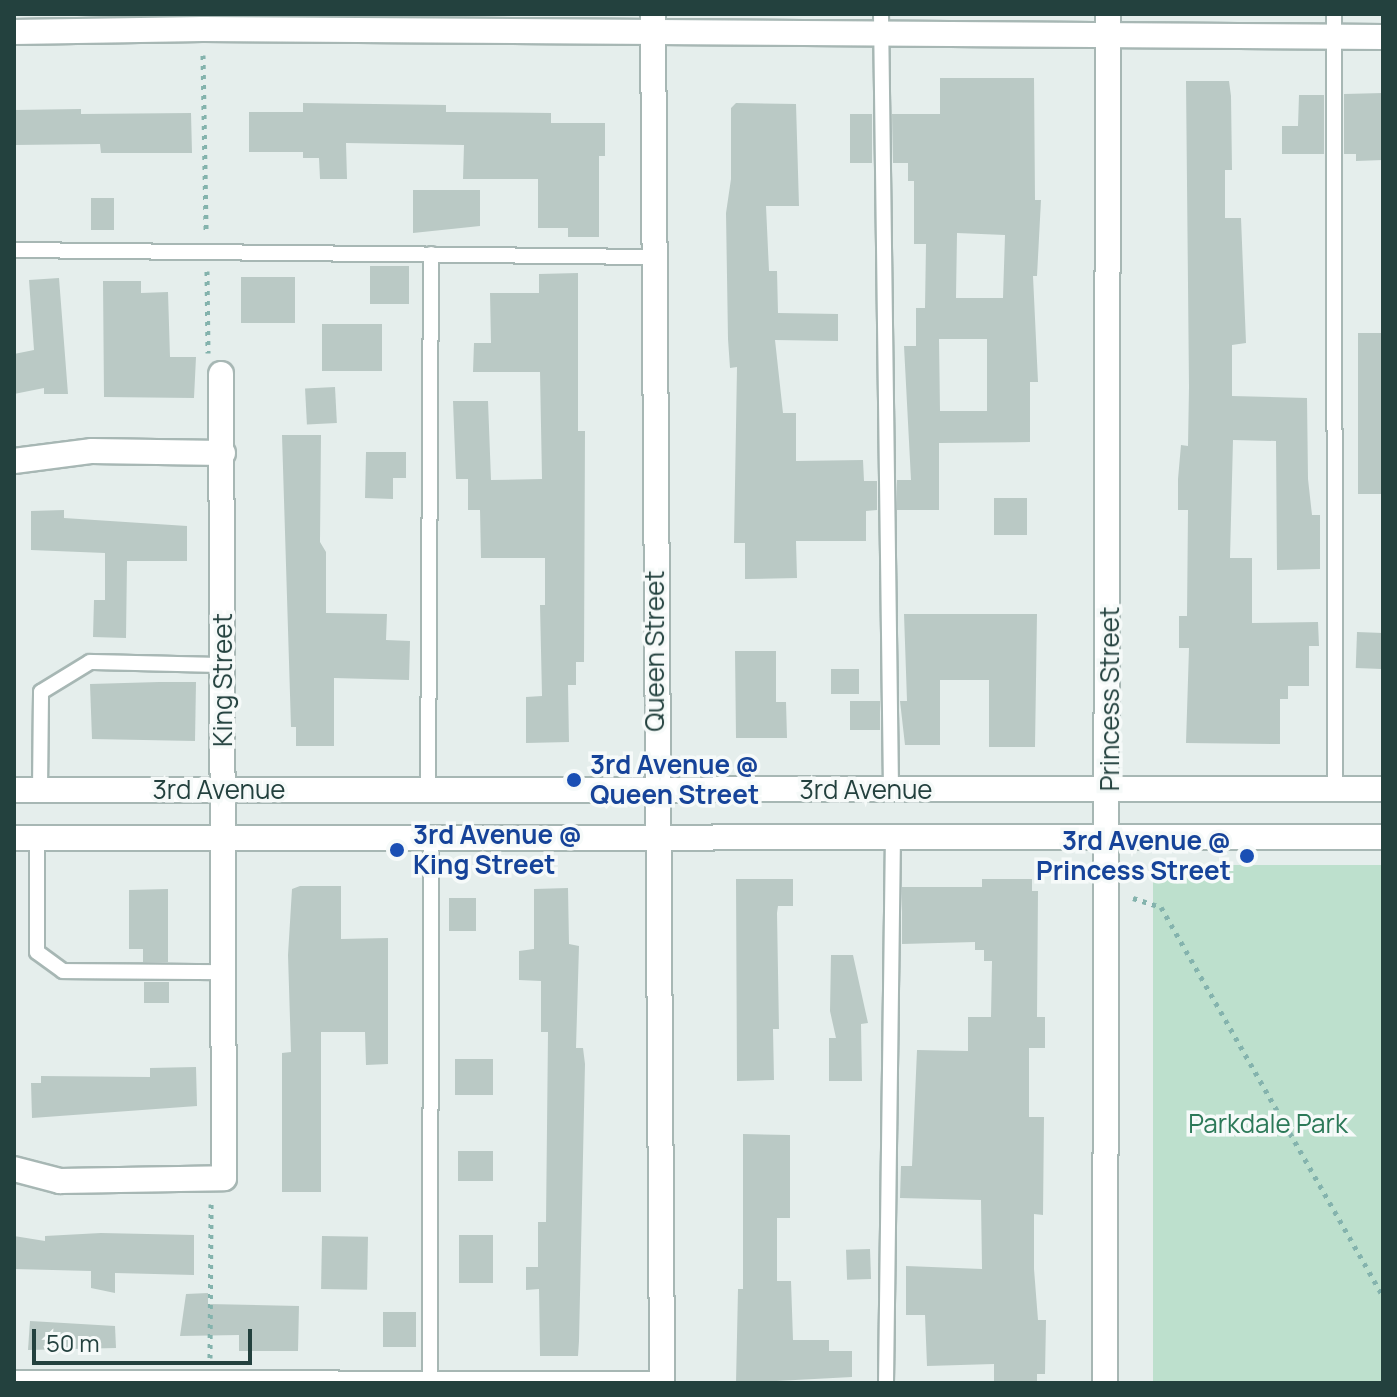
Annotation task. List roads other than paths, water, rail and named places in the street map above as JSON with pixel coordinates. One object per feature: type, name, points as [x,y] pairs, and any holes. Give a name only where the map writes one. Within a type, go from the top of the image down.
[{"type":"street","points":[[14,32],[203,21],[1108,24],[1334,26],[1383,37]]},
{"type":"street","name":"Queen Street","points":[[653,23],[656,838],[662,1381]]},
{"type":"street","name":"Princess Street","points":[[1105,1383],[1110,837],[1108,24]]},
{"type":"street","name":"King Street","points":[[14,1169],[60,1181],[224,1178],[221,374]]},
{"type":"street","points":[[14,461],[92,451],[223,453]]},
{"type":"street","name":"3rd Avenue","points":[[14,790],[1383,789]]},
{"type":"street","name":"3rd Avenue","points":[[26,838],[1383,837]]},
{"type":"lane","points":[[881,25],[891,790]]},
{"type":"lane","points":[[1334,26],[1335,789]]},
{"type":"lane","points":[[14,250],[653,257]]},
{"type":"lane","points":[[428,790],[431,254]]},
{"type":"lane","points":[[40,790],[41,692],[90,662],[223,665]]},
{"type":"lane","points":[[886,1383],[893,837]]},
{"type":"lane","points":[[26,838],[37,952],[63,971],[225,972]]},
{"type":"lane","points":[[430,1381],[431,838]]},
{"type":"lane","points":[[14,1378],[210,1382],[662,1381]]},
{"type":"place","name":"3rd Avenue @ Queen Street","points":[[574,780]]},
{"type":"place","name":"3rd Avenue @ King Street","points":[[397,850]]},
{"type":"place","name":"3rd Avenue @ Princess Street","points":[[1247,856]]},
{"type":"park label","name":"Parkdale Park","points":[[1268,1124]]}]
